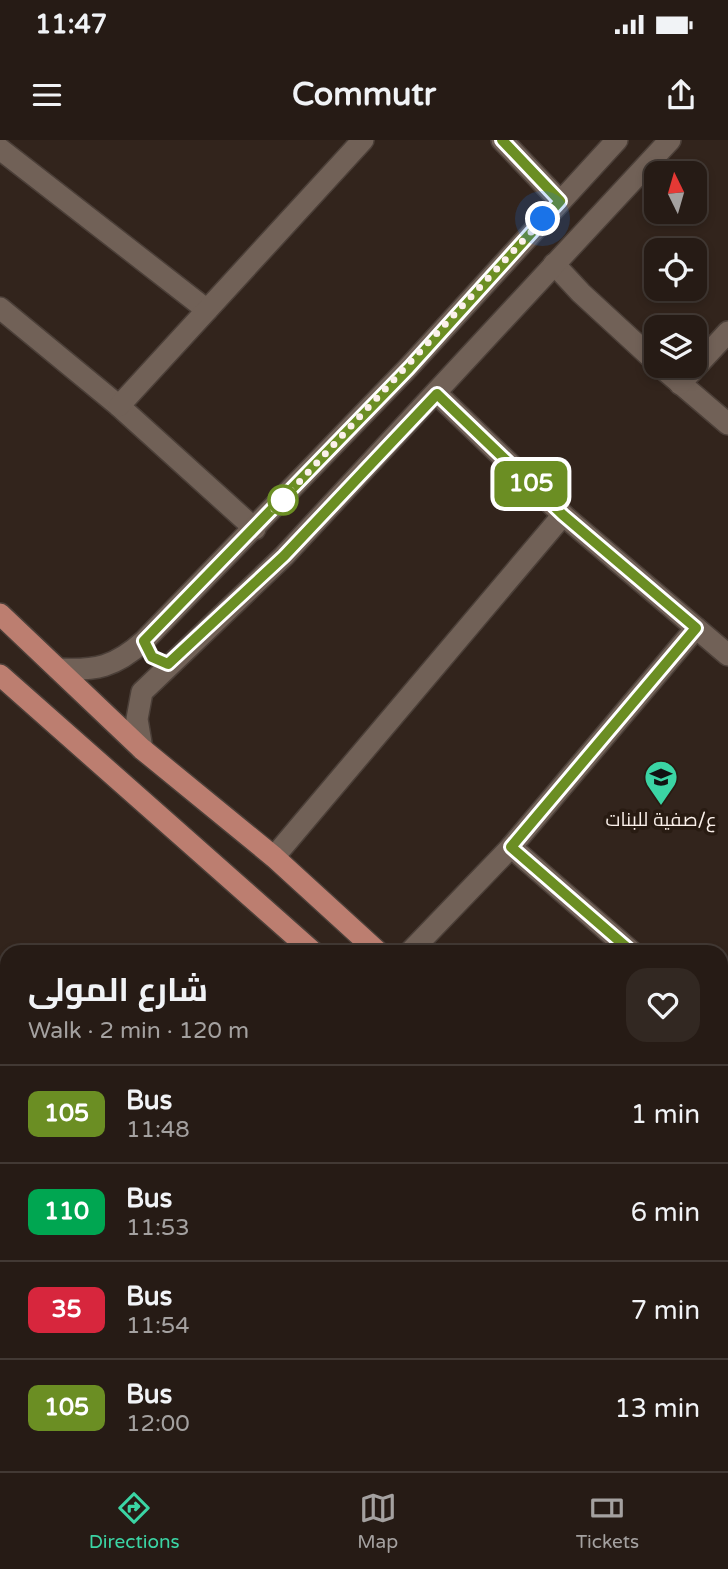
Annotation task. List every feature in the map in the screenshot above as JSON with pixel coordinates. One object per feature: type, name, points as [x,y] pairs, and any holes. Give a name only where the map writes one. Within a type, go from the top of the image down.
[{"type":"main road","points":[[0,614],[142,749],[274,857],[369,945]]},
{"type":"main road","points":[[0,675],[305,945]]},
{"type":"street","points":[[120,406],[363,140]]},
{"type":"street","points":[[502,140],[560,201]]},
{"type":"street","points":[[58,669],[89,671],[127,656],[144,641],[255,529],[617,140]]},
{"type":"street","points":[[142,749],[138,701],[142,692],[168,664],[284,556],[670,140]]},
{"type":"street","points":[[0,149],[208,310]]},
{"type":"street","points":[[554,264],[644,351]]},
{"type":"street","points":[[0,308],[120,406],[255,529]]},
{"type":"street","points":[[680,384],[728,332]]},
{"type":"street","points":[[673,378],[728,424]]},
{"type":"street","points":[[437,394],[563,515],[728,655]]},
{"type":"street","points":[[274,857],[563,515]]},
{"type":"street","points":[[417,945],[511,847],[696,628]]},
{"type":"street","points":[[144,641],[152,657],[168,664]]},
{"type":"street","points":[[511,847],[624,945]]},
{"type":"bus line","name":"105","points":[[502,140],[560,201],[409,368],[144,641],[152,657],[168,664],[284,556],[437,394],[563,515],[696,628],[511,847],[624,945]]},
{"type":"place","name":"ع/صفية للبنات","points":[[661,807]]},
{"type":"route","points":[[283,500],[274,509],[409,368],[543,219]]}]
